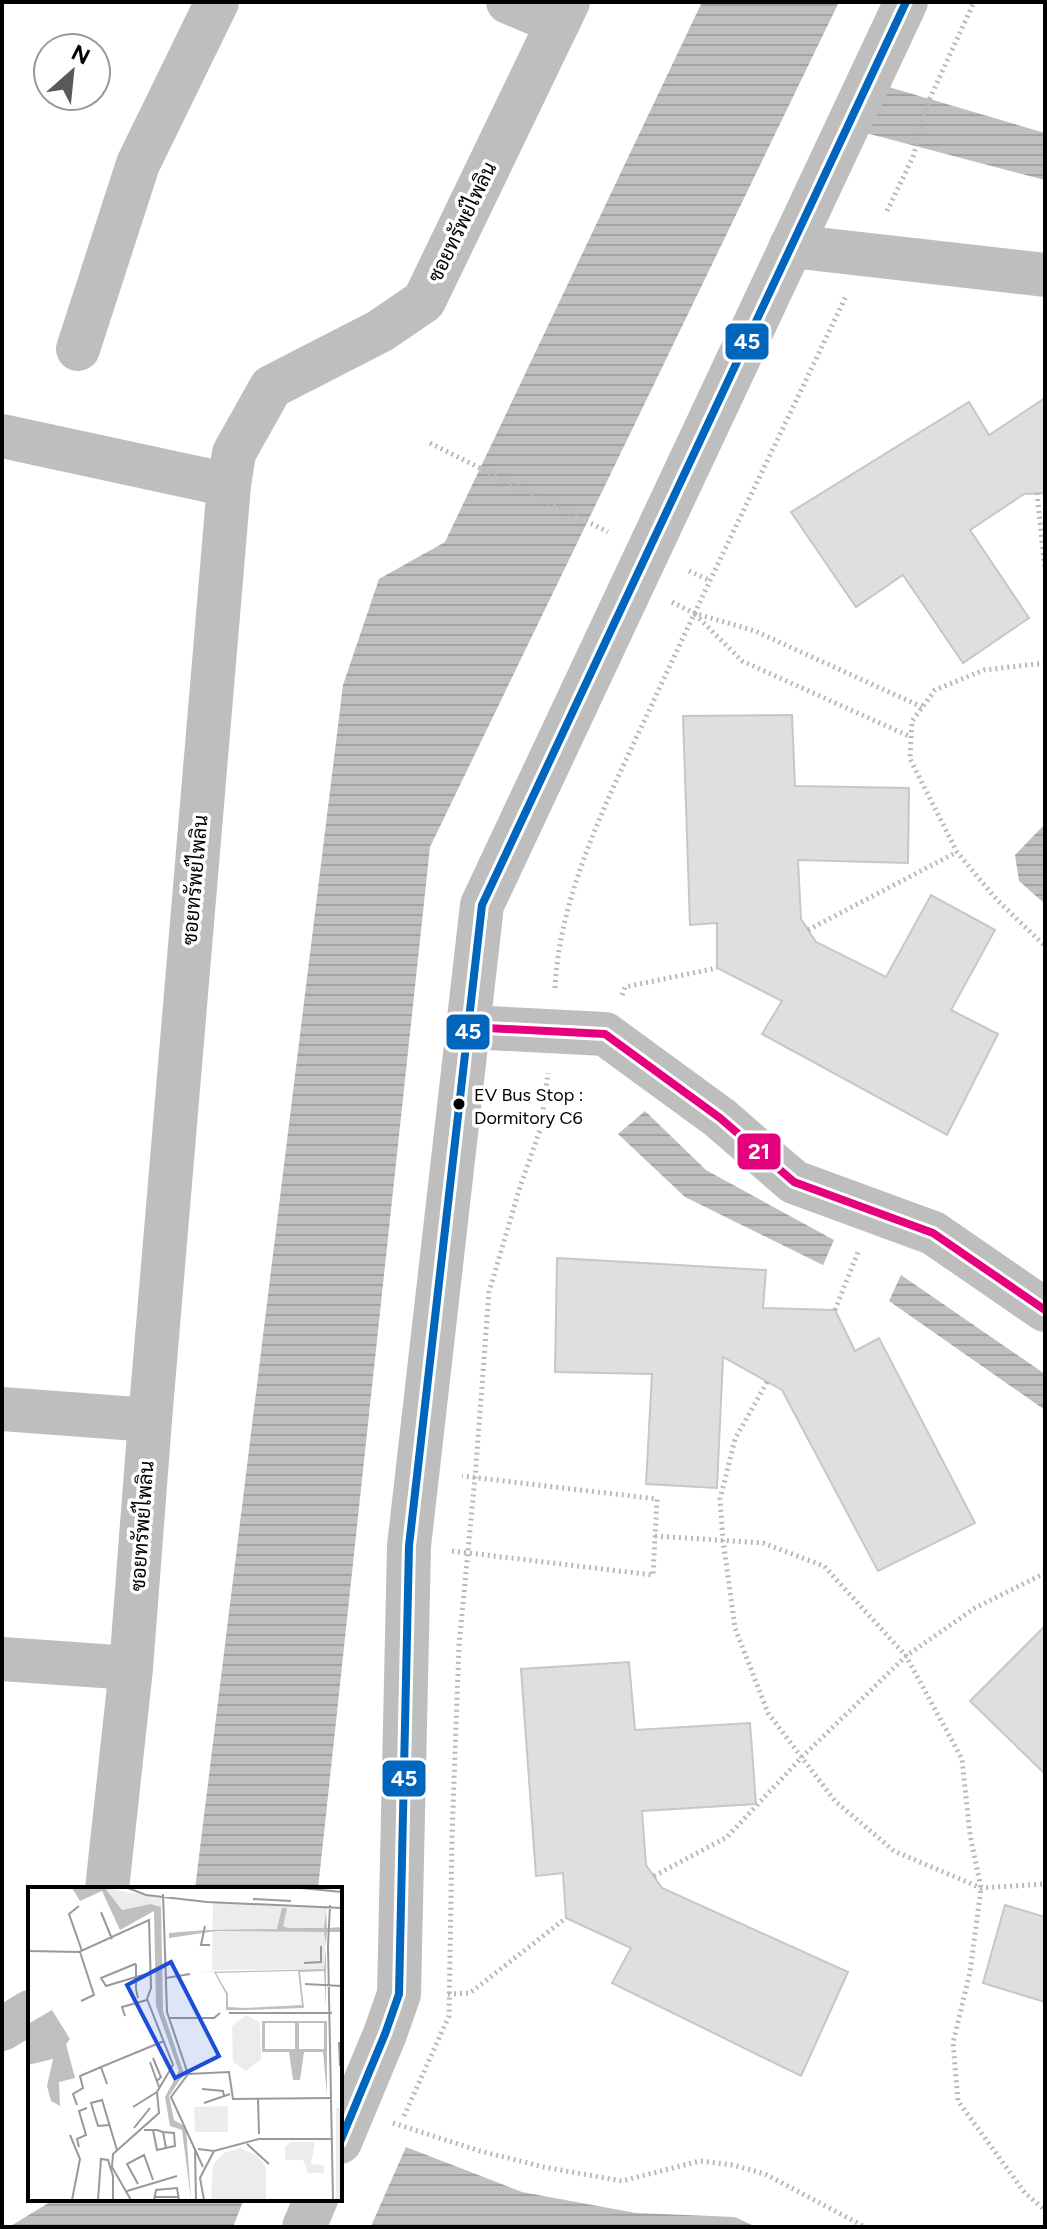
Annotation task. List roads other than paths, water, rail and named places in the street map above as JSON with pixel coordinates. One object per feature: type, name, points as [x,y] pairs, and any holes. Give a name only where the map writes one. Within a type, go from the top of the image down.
[{"type":"street","points":[[78,349],[138,164],[217,2]]},
{"type":"street","points":[[508,2],[563,13]]},
{"type":"street","points":[[342,2137],[399,1994],[409,1546],[482,905],[906,2]]},
{"type":"street","name":"ซอยทรัพย์ไพลิน","points":[[107,1887],[131,1668],[234,453],[271,387],[380,331],[424,301],[563,13]]},
{"type":"street","points":[[791,246],[1045,275]]},
{"type":"street","points":[[2,436],[229,485]]},
{"type":"street","points":[[468,1027],[605,1034],[720,1118],[794,1182],[933,1233],[1045,1310]]},
{"type":"street","points":[[2,1409],[150,1420]]},
{"type":"street","points":[[2,1659],[131,1668]]},
{"type":"street","points":[[2,2029],[28,2013]]},
{"type":"street","points":[[304,2227],[315,2201]]},
{"type":"place","name":"EV Bus Stop : Dormitory C6","points":[[459,1104]]}]
